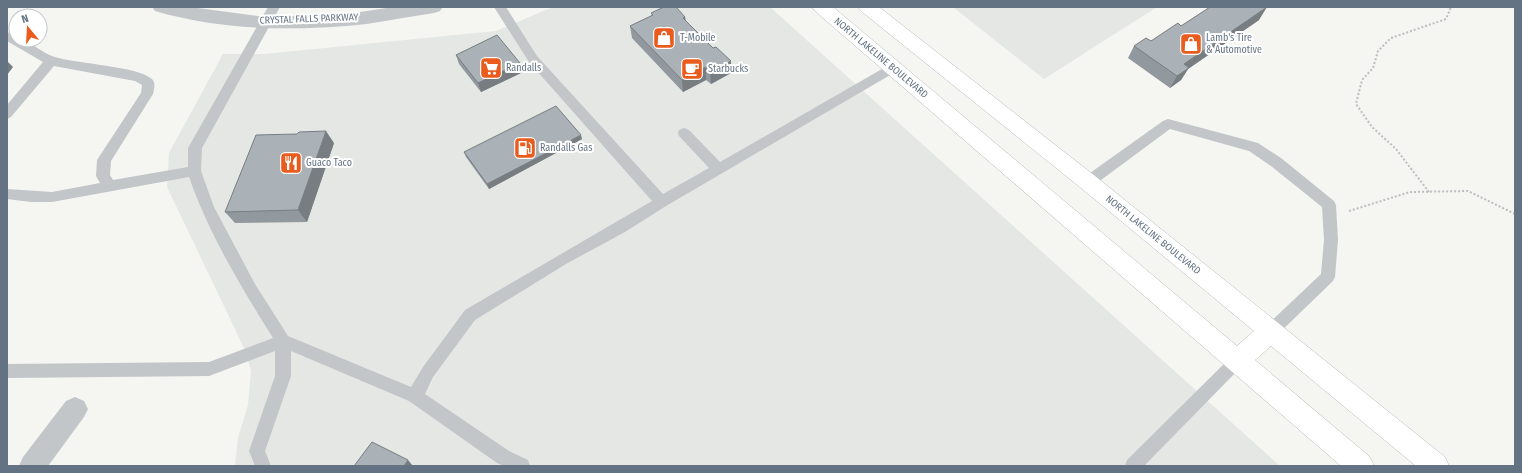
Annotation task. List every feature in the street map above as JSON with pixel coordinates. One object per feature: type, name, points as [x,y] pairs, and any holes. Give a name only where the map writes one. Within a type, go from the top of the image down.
[{"type":"main road","name":"NORTH LAKELINE BOULEVARD","points":[[821,7],[1361,466]]},
{"type":"main road","name":"NORTH LAKELINE BOULEVARD","points":[[867,7],[1088,182],[1436,466]]},
{"type":"main road","points":[[1237,361],[1271,331]]},
{"type":"street","name":"CRYSTAL FALLS PARKWAY","points":[[161,7],[194,14],[265,22],[346,20],[434,7]]},
{"type":"street","points":[[32,466],[75,408]]},
{"type":"lane","points":[[263,466],[257,451],[283,376],[282,341],[250,288],[207,208],[194,171],[195,148],[274,7]]},
{"type":"lane","points":[[500,7],[533,59],[661,202]]},
{"type":"lane","points":[[7,36],[51,61],[138,76],[148,83],[147,94],[104,160],[103,176],[110,186]]},
{"type":"lane","points":[[7,114],[51,61]]},
{"type":"lane","points":[[415,396],[428,372],[470,314],[893,68]]},
{"type":"lane","points":[[1088,182],[1168,124],[1253,147],[1276,162],[1329,205],[1331,240],[1328,277],[1271,331]]},
{"type":"lane","points":[[684,132],[719,169]]},
{"type":"lane","points":[[7,194],[31,197],[52,197],[194,171]]},
{"type":"lane","points":[[7,371],[146,371],[210,369],[282,341],[415,396],[503,457],[522,466]]},
{"type":"lane","points":[[1133,466],[1237,361]]},
{"type":"path","points":[[1429,192],[1396,149],[1372,127],[1356,104],[1362,80],[1372,68],[1378,51],[1391,38],[1446,19],[1451,7]]},
{"type":"path","points":[[1329,217],[1410,192],[1468,191],[1515,214]]},
{"type":"shaded area","points":[[553,7],[770,7],[1280,466],[235,466],[238,438],[248,405],[251,371],[246,352],[167,187],[169,153],[223,54],[265,54],[496,31]]},
{"type":"shaded area","points":[[953,7],[1157,7],[1044,79]]},
{"type":"building","points":[[664,7],[676,7],[685,17],[683,18],[713,48],[716,47],[731,61],[710,72],[706,67],[682,80],[630,26],[653,15],[651,13]]},
{"type":"building","name":"Lamb's Tire & Automotive","points":[[1210,7],[1267,7],[1184,64],[1189,68],[1177,76],[1134,46],[1146,38],[1151,41],[1178,23],[1181,26]]},
{"type":"building","name":"Randalls","points":[[497,35],[520,63],[478,83],[456,55]]},
{"type":"building","name":"Randalls Gas","points":[[556,106],[581,135],[487,184],[464,152]]},
{"type":"building","points":[[326,131],[298,210],[225,212],[256,135],[297,134],[299,132]]},
{"type":"building","points":[[372,442],[408,460],[404,466],[354,466]]},
{"type":"place","name":"T-Mobile","points":[[664,38]]},
{"type":"place","name":"Lamb's Tire & Automotive","points":[[1191,44]]},
{"type":"place","name":"Randalls","points":[[491,68]]},
{"type":"place","name":"Starbucks","points":[[692,69]]},
{"type":"place","name":"Randalls Gas","points":[[525,148]]},
{"type":"place","name":"Guaco Taco","points":[[291,163]]}]
